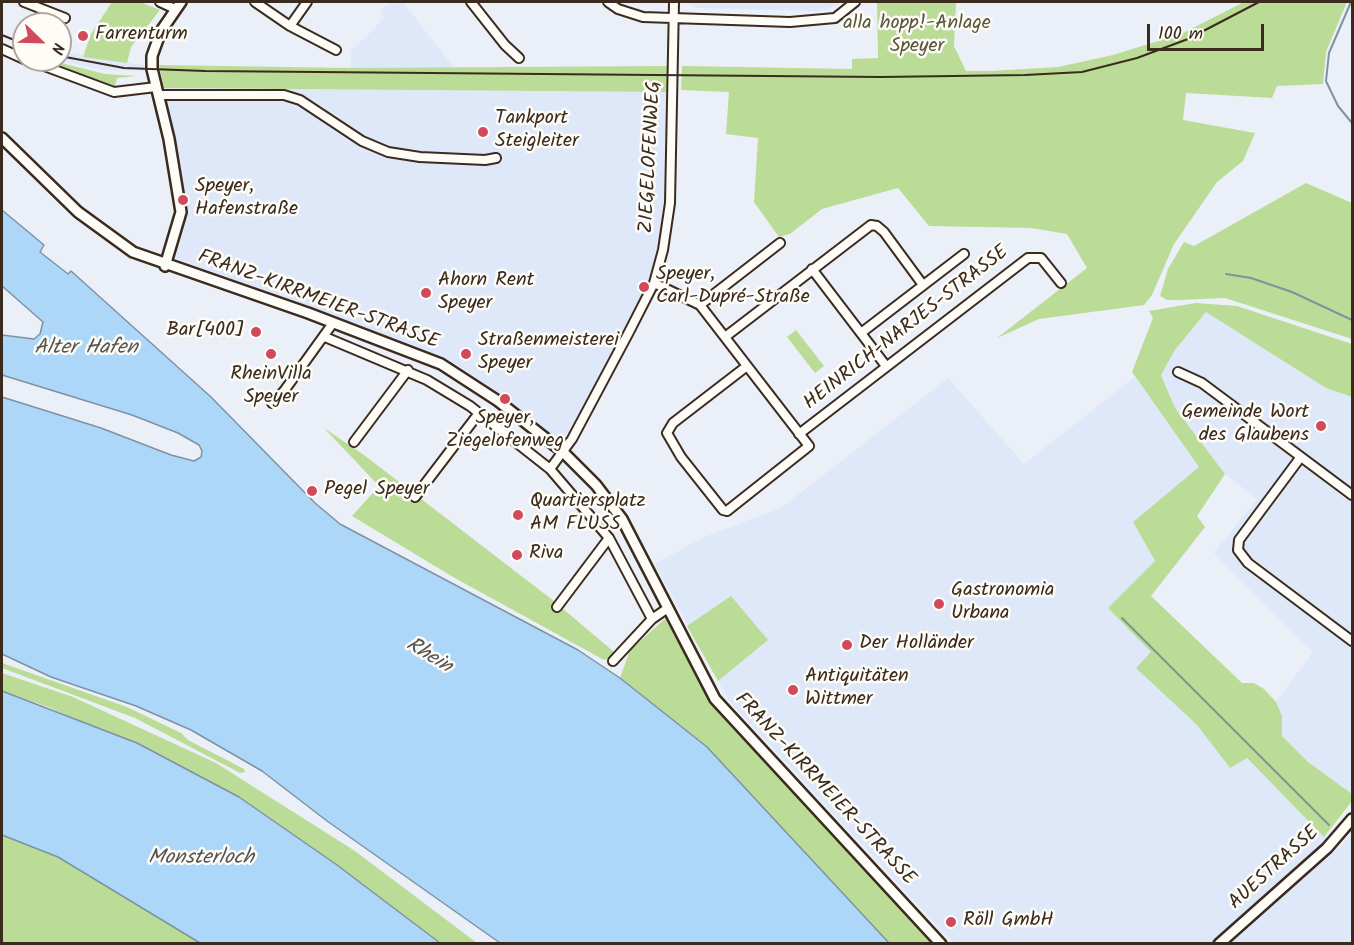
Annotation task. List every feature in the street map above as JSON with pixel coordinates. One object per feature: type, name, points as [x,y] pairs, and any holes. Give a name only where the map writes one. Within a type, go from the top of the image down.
[{"type":"street","points":[[24,2],[50,12]]},
{"type":"street","points":[[160,2],[178,5],[153,48],[152,69],[169,139],[181,212],[165,266]]},
{"type":"street","points":[[255,2],[290,26],[336,50]]},
{"type":"street","points":[[290,26],[307,2]]},
{"type":"street","points":[[471,2],[505,45],[519,58]]},
{"type":"street","points":[[608,2],[631,14],[809,22],[835,18],[855,2]]},
{"type":"street","name":"ZIEGELOFENWEG","points":[[550,469],[563,452],[654,283],[663,250],[670,203],[674,2]]},
{"type":"street","points":[[61,72],[114,92],[284,95],[300,100],[356,137],[388,152],[420,157],[485,160],[496,158]]},
{"type":"street","name":"FRANZ-KIRRMEIER-STRASSE","points":[[2,138],[53,190],[94,225],[133,252],[165,266],[333,323],[441,364],[498,401],[563,452],[596,485],[622,519],[706,683],[729,716],[826,816],[941,944]]},
{"type":"street","points":[[725,337],[869,226],[877,226],[922,285]]},
{"type":"street","points":[[700,305],[780,243]]},
{"type":"street","points":[[861,333],[964,254]]},
{"type":"street","name":"HEINRICH-NARJES-STRASSE","points":[[799,434],[1028,258],[1041,258],[1061,283]]},
{"type":"street","points":[[812,270],[886,366]]},
{"type":"street","points":[[654,283],[700,305],[809,446],[727,511],[723,510],[681,457],[667,433],[673,423],[747,366]]},
{"type":"street","points":[[272,403],[325,337],[333,323]]},
{"type":"street","points":[[325,337],[408,370],[479,413],[550,469],[609,538],[652,619]]},
{"type":"street","points":[[354,442],[408,370]]},
{"type":"street","points":[[1178,372],[1202,383],[1300,458],[1353,495]]},
{"type":"street","points":[[415,497],[479,413]]},
{"type":"street","points":[[1300,458],[1239,540],[1238,550],[1248,563],[1353,641]]},
{"type":"street","points":[[557,607],[609,538]]},
{"type":"street","points":[[613,660],[652,619],[668,608]]},
{"type":"street","name":"AUESTRASSE","points":[[1223,942],[1327,848],[1353,819]]},
{"type":"shaded area","points":[[392,2],[403,2],[454,68],[351,68],[351,51],[384,17],[380,10]]},
{"type":"shaded area","points":[[686,2],[842,2],[826,10],[816,11],[697,8]]},
{"type":"shaded area","points":[[72,53],[144,65],[144,71],[102,70],[72,63]]},
{"type":"shaded area","points":[[164,88],[667,92],[663,231],[652,275],[593,390],[560,445],[464,369],[435,355],[175,258],[184,229],[186,209]]},
{"type":"shaded area","points":[[1206,311],[1326,388],[1352,397],[1352,794],[1308,762],[1282,736],[1282,716],[1276,702],[1313,652],[1214,553],[1257,499],[1225,474],[1175,408],[1161,375],[1175,350]]},
{"type":"shaded area","points":[[1135,377],[1199,467],[1133,522],[1155,561],[1108,608],[1152,652],[1137,668],[1197,725],[1230,768],[1246,758],[1338,850],[1352,833],[1352,943],[953,943],[729,701],[655,564],[702,538],[781,508],[948,378],[1024,464]]},
{"type":"green space","points":[[112,2],[140,2],[160,10],[131,47],[127,63],[83,57],[91,34]]},
{"type":"green space","name":"alla hopp!-Anlage Speyer","points":[[877,2],[956,2],[954,46],[966,71],[991,71],[1058,67],[1113,55],[1181,34],[1244,2],[1347,2],[1326,52],[1323,84],[1277,86],[1272,98],[1186,93],[1183,120],[1255,133],[1243,161],[1217,182],[1174,244],[1152,295],[1144,305],[1039,319],[997,338],[1087,268],[1067,234],[1031,228],[929,226],[898,188],[822,209],[790,234],[779,237],[754,202],[758,138],[726,134],[729,92],[681,90],[682,66],[852,69],[852,59],[878,58]]},
{"type":"green space","points":[[159,65],[351,68],[667,66],[667,92],[164,88]]},
{"type":"green space","points":[[72,66],[105,74],[136,76],[117,78],[115,86],[72,72]]},
{"type":"green space","points":[[1306,183],[1352,203],[1352,339],[1225,298],[1167,300],[1160,296],[1168,269],[1184,242],[1194,246]]},
{"type":"green space","points":[[1196,303],[1237,306],[1352,344],[1352,397],[1326,388],[1206,312],[1175,350],[1161,375],[1175,408],[1225,474],[1197,516],[1205,527],[1151,596],[1242,683],[1254,683],[1264,689],[1276,702],[1282,716],[1282,736],[1308,762],[1352,794],[1352,801],[1324,837],[1247,758],[1230,768],[1197,725],[1136,668],[1151,652],[1108,608],[1155,561],[1133,522],[1199,467],[1132,372],[1153,318],[1149,311]]},
{"type":"green space","points":[[796,330],[824,366],[815,373],[787,337]]},
{"type":"green space","points":[[324,428],[364,455],[550,598],[613,651],[614,656],[604,660],[453,577],[352,516],[379,486]]},
{"type":"green space","points":[[731,596],[768,640],[718,681],[687,626]]},
{"type":"green space","points":[[667,617],[702,684],[727,721],[823,820],[935,943],[889,943],[707,747],[620,678],[630,650]]},
{"type":"green space","points":[[2,663],[127,707],[181,733],[188,740],[244,769],[245,772],[240,773],[135,718],[2,668]]},
{"type":"green space","points":[[2,673],[73,697],[216,763],[355,851],[477,943],[440,943],[337,865],[239,797],[51,708],[2,691]]},
{"type":"green space","points":[[2,835],[58,857],[200,943],[2,943]]},
{"type":"water","points":[[2,210],[44,245],[40,252],[68,274],[71,271],[211,397],[315,503],[340,524],[578,650],[620,678],[707,747],[889,943],[500,943],[327,821],[262,771],[191,730],[136,706],[51,677],[2,654],[2,397],[101,428],[171,455],[194,461],[201,457],[202,451],[199,445],[178,433],[132,415],[2,375],[2,335],[34,339],[40,334],[43,322],[2,286]]},
{"type":"water","name":"Monsterloch","points":[[2,691],[137,743],[239,797],[337,865],[440,943],[200,943],[58,857],[2,835]]},
{"type":"waterway","points":[[1351,2],[1329,53],[1326,81],[1338,106],[1352,123]]},
{"type":"waterway","points":[[1226,274],[1251,278],[1292,292],[1352,320]]},
{"type":"waterway","points":[[1122,618],[1329,825]]},
{"type":"railway","points":[[72,58],[124,68],[205,71],[881,77],[1025,75],[1082,72],[1137,58],[1188,39],[1259,2]]},
{"type":"railway","points":[[2,35],[12,39]]},
{"type":"place","name":"Farrenturm","points":[[83,36]]},
{"type":"place","name":"Tankport Steigleiter","points":[[483,132]]},
{"type":"place","name":"Speyer, Hafenstraße","points":[[183,200]]},
{"type":"place","name":"Speyer, Carl-Dupré-Straße","points":[[644,287]]},
{"type":"place","name":"Ahorn Rent Speyer","points":[[426,293]]},
{"type":"place","name":"Bar[400]","points":[[256,332]]},
{"type":"place","name":"RheinVilla Speyer","points":[[271,354]]},
{"type":"place","name":"Straßenmeisterei Speyer","points":[[466,354]]},
{"type":"place","name":"Speyer, Ziegelofenweg","points":[[505,399]]},
{"type":"place","name":"Gemeinde Wort des Glaubens","points":[[1321,426]]},
{"type":"place","name":"Pegel Speyer","points":[[312,491]]},
{"type":"place","name":"Quartiersplatz AM FLUSS","points":[[518,515]]},
{"type":"place","name":"Riva","points":[[517,555]]},
{"type":"place","name":"Gastronomia Urbana","points":[[939,604]]},
{"type":"place","name":"Der Holländer","points":[[847,645]]},
{"type":"place","name":"Antiquitäten Wittmer","points":[[793,690]]},
{"type":"place","name":"Röll GmbH","points":[[951,922]]},
{"type":"water label","name":"Alter Hafen","points":[[86,349]]},
{"type":"water label","name":"Rhein","points":[[428,657]]}]
